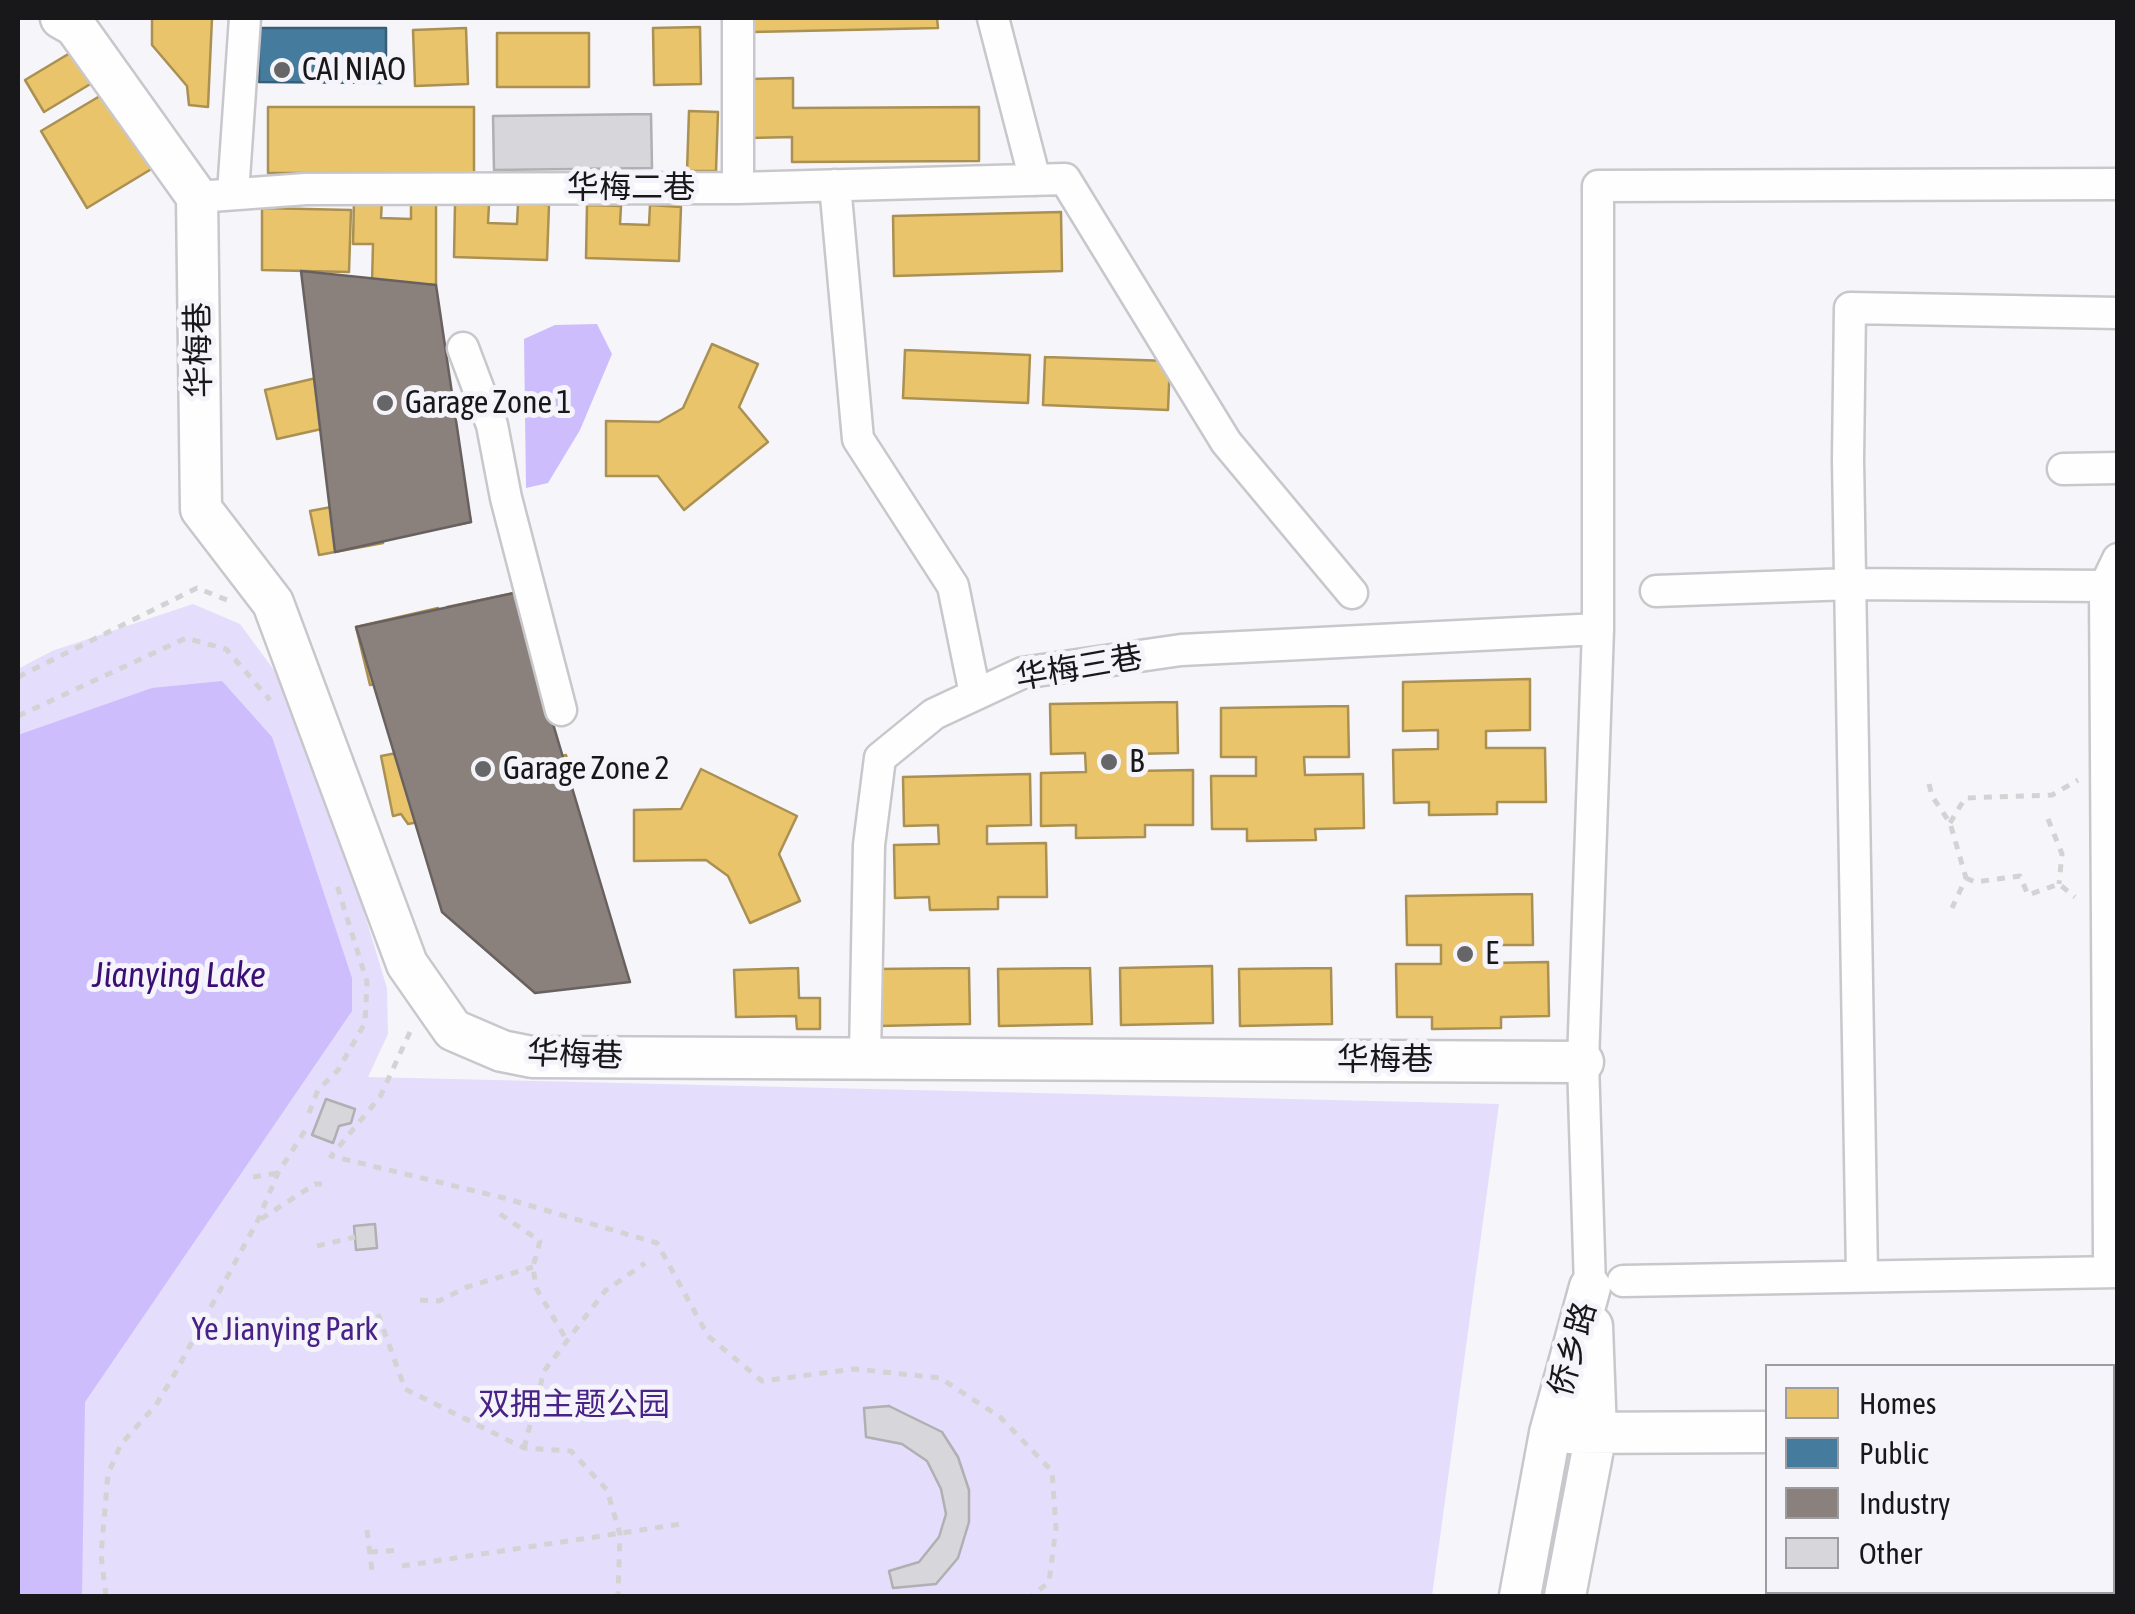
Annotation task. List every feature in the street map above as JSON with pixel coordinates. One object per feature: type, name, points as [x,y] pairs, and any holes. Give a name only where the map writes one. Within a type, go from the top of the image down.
[{"type":"street","points":[[62,18],[75,26],[215,195]]},
{"type":"street","points":[[215,195],[245,18]]},
{"type":"street","points":[[738,18],[738,188]]},
{"type":"street","points":[[993,18],[1050,180],[1226,442],[1352,593]]},
{"type":"street","name":"华梅二巷","points":[[215,195],[1050,180]]},
{"type":"street","points":[[1656,591],[2111,572],[2113,1263],[1607,1284],[1583,1062],[1598,630],[1598,186],[2118,184]]},
{"type":"street","points":[[835,185],[858,440],[953,586],[975,694]]},
{"type":"street","name":"华梅巷","points":[[215,195],[200,509],[273,603],[407,964],[453,1030],[502,1052],[532,1057],[1583,1062]]},
{"type":"street","points":[[1862,1273],[1850,584],[1850,308],[2118,313]]},
{"type":"street","points":[[464,348],[492,425],[506,498],[561,710]]},
{"type":"street","points":[[2064,469],[2118,468]]},
{"type":"street","name":"华梅三巷","points":[[865,1056],[869,845],[880,758],[934,714],[1022,673],[1181,650],[1598,630]]},
{"type":"street","name":"侨乡路","points":[[1520,1596],[1550,1433],[1607,1284]]},
{"type":"street","name":"侨乡路","points":[[1566,1596],[1596,1433],[1607,1284]]},
{"type":"street","points":[[1550,1433],[1765,1432]]},
{"type":"path","points":[[18,677],[197,588],[234,603]]},
{"type":"path","points":[[18,716],[186,638],[226,649],[262,687],[279,715]]},
{"type":"path","points":[[1950,822],[1966,798],[2052,795],[2078,780]]},
{"type":"path","points":[[1930,784],[1932,796],[1950,822],[1966,878],[1952,908]]},
{"type":"path","points":[[1966,878],[1975,882],[2020,876],[2028,895],[2050,891],[2059,884],[2062,854],[2048,818]]},
{"type":"path","points":[[309,1114],[318,1090],[338,1070],[365,1023],[367,982],[333,874]]},
{"type":"path","points":[[2059,884],[2077,903]]},
{"type":"path","points":[[409,1022],[410,1035],[380,1097],[331,1156],[504,1198],[657,1242],[708,1336],[762,1381],[856,1368],[940,1378],[1000,1417],[1052,1472],[1056,1528],[1048,1582],[1032,1596]]},
{"type":"path","points":[[106,1596],[101,1555],[108,1474],[121,1444],[156,1406],[174,1375],[258,1220],[278,1173],[306,1129]]},
{"type":"path","points":[[253,1176],[278,1173]]},
{"type":"path","points":[[258,1220],[315,1184],[322,1184]]},
{"type":"path","points":[[500,1214],[540,1240],[533,1267],[536,1288],[566,1339]]},
{"type":"path","points":[[318,1246],[355,1237]]},
{"type":"path","points":[[524,1448],[544,1371],[605,1292],[645,1263]]},
{"type":"path","points":[[420,1300],[440,1301],[467,1287],[533,1267]]},
{"type":"path","points":[[378,1314],[405,1389],[524,1448],[571,1451],[607,1490],[620,1534],[618,1596]]},
{"type":"path","points":[[402,1566],[681,1524]]},
{"type":"path","points":[[367,1530],[372,1571]]},
{"type":"path","points":[[370,1552],[402,1550]]},
{"type":"green space","name":"Ye Jianying Park","points":[[193,604],[240,624],[302,708],[387,988],[388,1034],[368,1077],[1499,1104],[1432,1596],[18,1596],[18,669],[52,651]]},
{"type":"water","points":[[597,324],[612,354],[580,430],[548,483],[526,488],[524,339],[555,325]]},
{"type":"water","name":"Jianying Lake","points":[[222,681],[272,737],[352,978],[352,1011],[85,1402],[82,1596],[18,1596],[18,735],[152,688]]},
{"type":"building: Homes","points":[[152,18],[212,18],[208,107],[189,105],[187,86],[152,45]]},
{"type":"building: Homes","points":[[752,18],[937,18],[938,28],[753,32]]},
{"type":"building: Homes","points":[[700,27],[701,84],[654,85],[653,28]]},
{"type":"building: Homes","points":[[466,28],[468,84],[415,86],[413,30]]},
{"type":"building: Homes","points":[[497,33],[589,33],[589,87],[497,87]]},
{"type":"building: Homes","points":[[90,41],[163,162],[87,208],[41,131],[110,90],[102,77],[44,112],[25,80]]},
{"type":"building: Homes","points":[[793,78],[793,108],[979,107],[979,161],[792,162],[792,137],[749,138],[749,79]]},
{"type":"building: Homes","points":[[268,107],[474,107],[474,173],[268,173]]},
{"type":"building: Homes","points":[[689,111],[718,112],[716,171],[687,171]]},
{"type":"building: Homes","points":[[354,199],[382,199],[381,218],[411,219],[411,201],[436,201],[436,285],[372,283],[373,244],[353,244]]},
{"type":"building: Homes","points":[[455,204],[489,205],[488,223],[517,224],[518,204],[549,205],[547,260],[454,257]]},
{"type":"building: Homes","points":[[587,205],[621,206],[620,224],[649,225],[650,205],[681,207],[679,261],[586,258]]},
{"type":"building: Homes","points":[[262,208],[351,210],[349,272],[262,270]]},
{"type":"building: Homes","points":[[1061,212],[1062,271],[894,276],[893,216]]},
{"type":"building: Homes","points":[[712,344],[758,364],[739,407],[768,442],[684,510],[658,476],[606,476],[606,421],[659,422],[683,408]]},
{"type":"building: Homes","points":[[905,350],[1030,355],[1028,403],[903,398]]},
{"type":"building: Homes","points":[[1045,357],[1170,361],[1168,410],[1043,405]]},
{"type":"building: Homes","points":[[363,367],[375,417],[277,439],[265,390]]},
{"type":"building: Homes","points":[[457,454],[471,522],[410,534],[396,466]]},
{"type":"building: Homes","points":[[374,499],[383,543],[319,555],[310,511]]},
{"type":"building: Homes","points":[[514,593],[518,617],[530,615],[536,649],[459,665],[447,607]]},
{"type":"building: Homes","points":[[438,608],[451,666],[370,685],[356,627]]},
{"type":"building: Homes","points":[[1530,679],[1530,730],[1486,731],[1486,748],[1545,748],[1546,802],[1497,802],[1497,814],[1429,815],[1429,802],[1394,803],[1393,750],[1438,749],[1438,730],[1403,731],[1403,682]]},
{"type":"building: Homes","name":"B","points":[[1177,702],[1178,753],[1134,754],[1134,771],[1193,770],[1193,825],[1145,825],[1145,837],[1076,838],[1076,825],[1041,826],[1041,773],[1086,772],[1085,753],[1051,754],[1050,704]]},
{"type":"building: Homes","points":[[1348,706],[1349,757],[1304,757],[1305,775],[1363,774],[1364,828],[1315,829],[1316,840],[1247,841],[1247,829],[1212,829],[1211,776],[1256,776],[1256,757],[1221,757],[1221,708]]},
{"type":"building: Homes","points":[[548,718],[557,757],[566,755],[573,784],[550,790],[537,779],[484,792],[470,737]]},
{"type":"building: Homes","points":[[465,740],[477,794],[427,804],[429,820],[408,824],[401,814],[393,816],[381,756]]},
{"type":"building: Homes","points":[[701,769],[797,816],[779,854],[800,901],[750,923],[728,876],[706,860],[634,861],[634,810],[681,809]]},
{"type":"building: Homes","points":[[1030,774],[1031,825],[987,826],[987,844],[1046,843],[1047,897],[998,897],[998,909],[930,910],[929,897],[895,898],[894,845],[939,844],[938,825],[904,826],[903,777]]},
{"type":"building: Homes","name":"E","points":[[1532,894],[1533,945],[1489,945],[1489,963],[1548,962],[1549,1016],[1501,1017],[1501,1028],[1432,1029],[1432,1017],[1397,1017],[1396,964],[1441,964],[1441,945],[1407,945],[1406,896]]},
{"type":"building: Homes","points":[[1212,966],[1213,1023],[1121,1025],[1120,968]]},
{"type":"building: Homes","points":[[798,968],[799,998],[820,998],[820,1029],[797,1029],[796,1016],[736,1017],[734,970]]},
{"type":"building: Homes","points":[[969,968],[970,1024],[878,1026],[877,969]]},
{"type":"building: Homes","points":[[1090,968],[1092,1024],[999,1026],[998,969]]},
{"type":"building: Homes","points":[[1331,968],[1332,1024],[1240,1026],[1239,969]]},
{"type":"building: Public","points":[[259,28],[386,28],[386,83],[259,82]]},
{"type":"building: Public","points":[[2115,1464],[2118,1464],[2118,1596],[2057,1594],[2115,1594]]},
{"type":"building: Industry","name":"Garage Zone 1","points":[[301,271],[436,285],[471,522],[335,552]]},
{"type":"building: Industry","name":"Garage Zone 2","points":[[514,593],[630,982],[535,993],[442,912],[356,627]]},
{"type":"building: Other","points":[[651,114],[652,168],[494,170],[493,116]]},
{"type":"building: Other","points":[[326,1099],[355,1109],[351,1123],[339,1126],[333,1143],[312,1135]]},
{"type":"building: Other","points":[[375,1224],[377,1248],[356,1250],[354,1226]]},
{"type":"building: Other","points":[[889,1406],[942,1432],[958,1457],[969,1490],[969,1522],[958,1558],[936,1584],[893,1588],[889,1571],[919,1562],[939,1537],[946,1514],[941,1489],[927,1461],[902,1444],[866,1437],[864,1408]]},
{"type":"place","name":"CAI NIAO","points":[[282,70]]},
{"type":"place","name":"Garage Zone 1","points":[[385,403]]},
{"type":"place","name":"B","points":[[1109,762]]},
{"type":"place","name":"Garage Zone 2","points":[[483,769]]},
{"type":"place","name":"E","points":[[1465,954]]},
{"type":"park label","name":"双拥主题公园","points":[[574,1405]]}]
